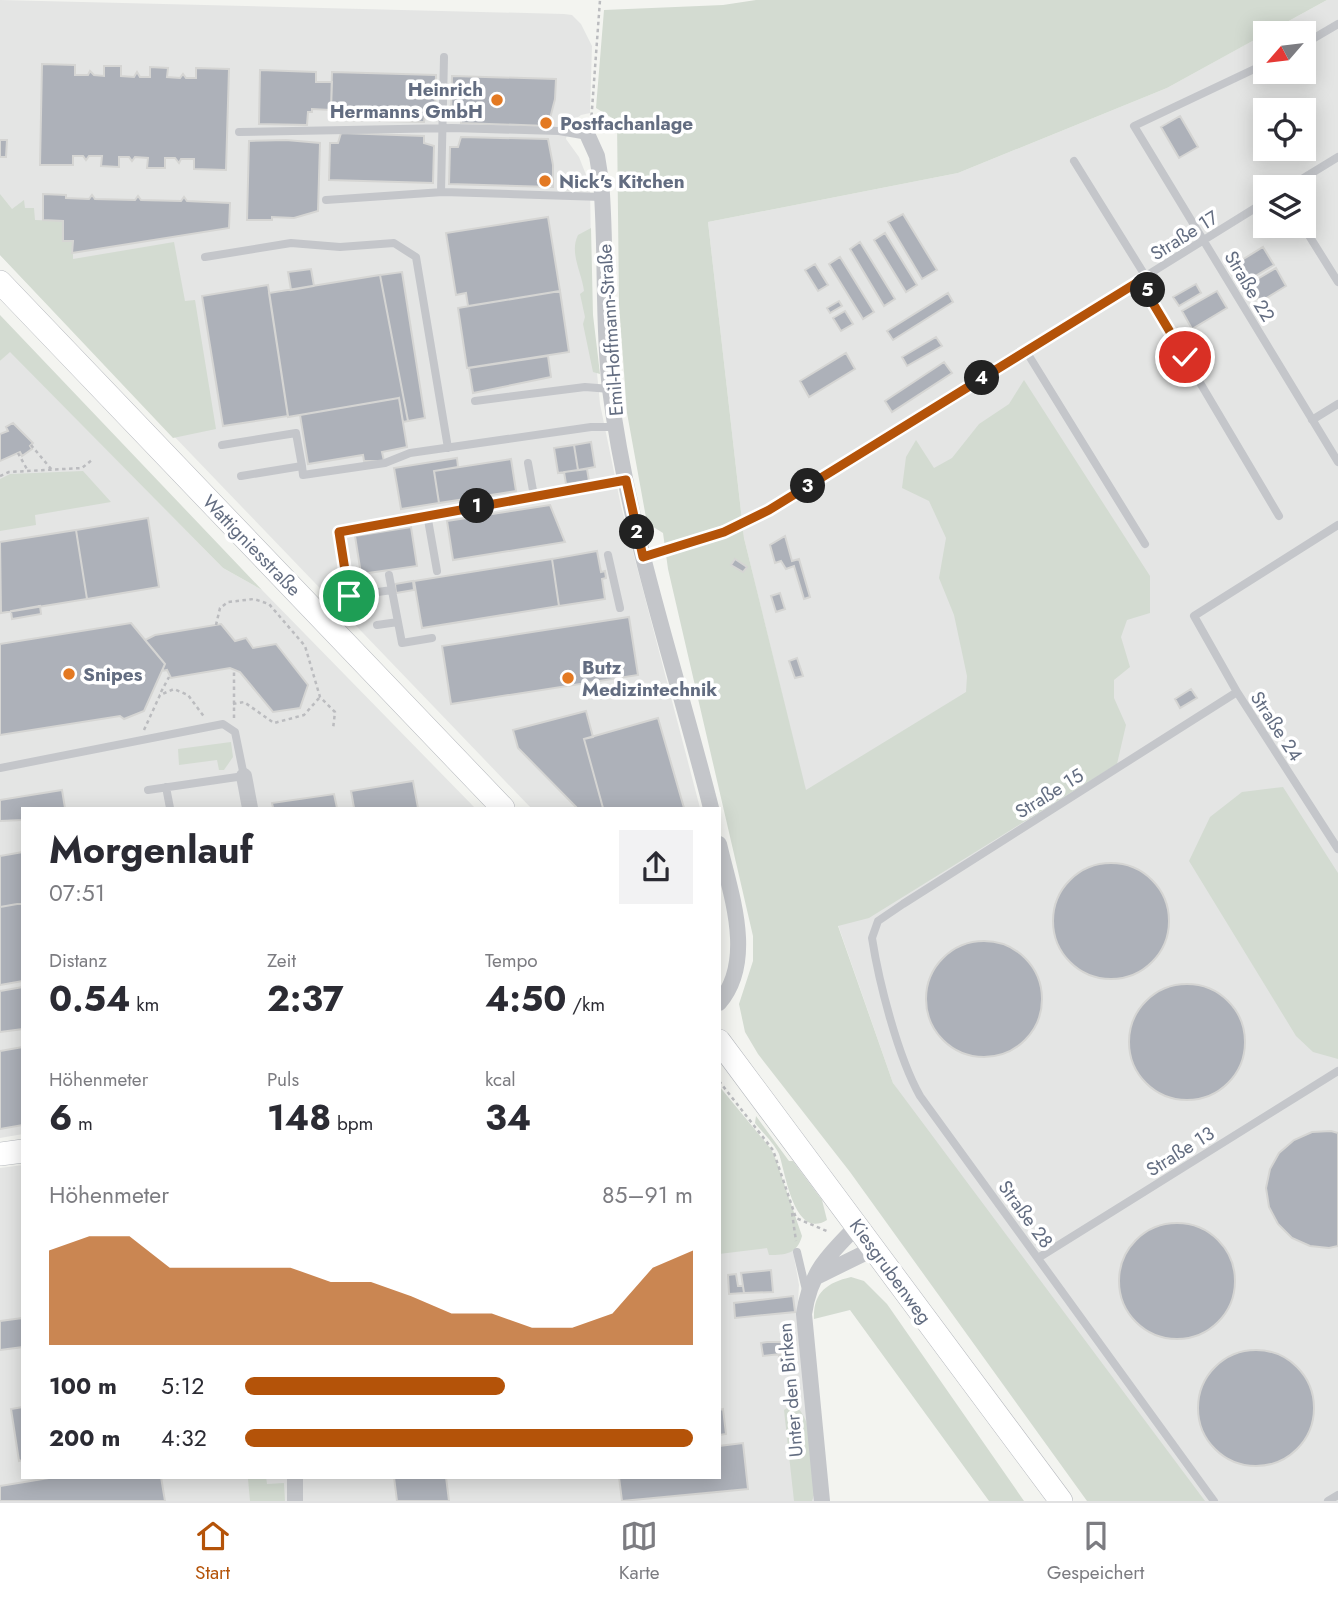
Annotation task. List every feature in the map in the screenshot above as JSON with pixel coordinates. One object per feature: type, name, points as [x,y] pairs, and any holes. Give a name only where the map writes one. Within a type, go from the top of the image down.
[{"type":"main road","name":"Wattigniesstraße","points":[[0,282],[502,807]]},
{"type":"main road","name":"Kiesgrubenweg","points":[[721,1044],[1061,1501]]},
{"type":"main road","points":[[0,1154],[21,1151]]},
{"type":"street","name":"Emil-Hoffmann-Straße","points":[[588,136],[597,156],[603,197],[610,389],[626,480],[643,557],[711,807]]},
{"type":"street","points":[[244,776],[250,807]]},
{"type":"street","points":[[721,853],[736,918],[736,966],[729,988],[721,1000]]},
{"type":"street","points":[[721,978],[736,966]]},
{"type":"street","name":"Unter den Birken","points":[[822,1501],[804,1314],[807,1294],[820,1263],[858,1225]]},
{"type":"street","points":[[816,1277],[875,1248]]},
{"type":"street","points":[[295,1479],[295,1501]]},
{"type":"lane","points":[[1316,37],[1338,24]]},
{"type":"lane","points":[[441,192],[444,57]]},
{"type":"lane","name":"Straße 22","points":[[1253,70],[1134,126],[1338,463]]},
{"type":"lane","points":[[239,132],[301,133],[324,128],[443,128],[559,131],[588,136]]},
{"type":"lane","points":[[1309,175],[1338,157]]},
{"type":"lane","points":[[1073,161],[1146,277],[1148,295],[1279,516]]},
{"type":"lane","points":[[326,200],[441,192],[603,197]]},
{"type":"lane","name":"Straße 17","points":[[643,557],[708,538],[754,519],[1253,209]]},
{"type":"lane","points":[[1310,238],[1338,282]]},
{"type":"lane","points":[[205,257],[291,243],[341,247],[394,243],[416,257],[448,448]]},
{"type":"lane","points":[[1026,351],[1146,544]]},
{"type":"lane","points":[[475,401],[585,387],[610,389]]},
{"type":"lane","points":[[1312,419],[1338,404]]},
{"type":"lane","points":[[222,445],[296,433],[303,475],[385,463],[410,453],[591,427],[617,427]]},
{"type":"lane","points":[[528,463],[534,496]]},
{"type":"lane","points":[[240,476],[302,466]]},
{"type":"lane","points":[[392,590],[349,596],[339,532],[395,524],[427,514],[626,480]]},
{"type":"lane","points":[[427,514],[437,571]]},
{"type":"lane","name":"Straße 24","points":[[1338,525],[1194,616],[1237,692],[1338,849]]},
{"type":"lane","points":[[608,555],[620,608]]},
{"type":"lane","points":[[389,575],[402,643],[432,638]]},
{"type":"lane","points":[[377,625],[398,622]]},
{"type":"lane","name":"Straße 15","points":[[878,921],[1237,692]]},
{"type":"lane","points":[[0,768],[223,724],[234,732],[244,776],[148,790]]},
{"type":"lane","points":[[166,787],[170,807]]},
{"type":"lane","name":"Straße 28","points":[[878,921],[872,939],[875,956],[910,1078],[1214,1501]]},
{"type":"lane","name":"Straße 13","points":[[1038,1258],[1338,1071]]},
{"type":"lane","points":[[797,1252],[807,1294]]},
{"type":"lane","points":[[1328,1501],[1338,1495]]},
{"type":"path","points":[[588,136],[594,113],[600,0]]},
{"type":"path","points":[[31,445],[52,470]]},
{"type":"path","points":[[18,453],[28,471]]},
{"type":"path","points":[[0,476],[28,471],[82,468],[93,459]]},
{"type":"path","points":[[216,625],[220,608],[228,602],[254,599],[269,604],[306,646],[320,697],[335,712],[333,729]]},
{"type":"path","points":[[234,669],[234,732]]},
{"type":"path","points":[[139,741],[169,677]]},
{"type":"path","points":[[160,695],[174,689],[182,691],[212,726]]},
{"type":"path","points":[[233,704],[244,702],[274,723],[304,715],[320,697]]},
{"type":"path","points":[[721,1084],[773,1150],[791,1210],[797,1252]]},
{"type":"path","points":[[791,1210],[804,1224],[830,1232],[839,1244]]},
{"type":"shaded area","points":[[0,0],[572,15],[581,24],[592,46],[590,113],[581,115],[569,124],[566,139],[579,157],[590,185],[592,321],[600,404],[621,506],[700,807],[530,807],[0,255]]},
{"type":"shaded area","points":[[756,0],[1327,0],[1289,21],[1253,21],[1253,41],[1167,88],[958,173],[708,222],[744,538],[806,790],[966,692],[967,676],[954,615],[939,578],[946,538],[929,501],[902,488],[906,457],[916,440],[934,468],[952,458],[979,424],[1009,404],[1024,380],[1150,576],[1150,613],[1127,620],[1121,637],[1130,667],[1114,680],[1114,698],[1126,725],[1117,764],[869,918],[838,926],[893,1083],[1205,1501],[1087,1501],[850,1172],[758,1054],[745,1032],[739,1004],[753,961],[753,936],[668,569],[663,533],[647,523],[627,413],[619,304],[617,121],[596,108],[604,10],[723,5]]},
{"type":"shaded area","points":[[1327,0],[1338,0],[1338,1501],[1163,1501],[893,1083],[838,925],[744,538],[708,222],[958,173],[1167,88],[1253,41],[1253,84],[1316,84],[1316,21],[1289,21]]},
{"type":"shaded area","points":[[0,194],[12,209],[24,200],[25,208],[34,208],[35,220],[63,221],[63,241],[73,241],[73,259],[174,242],[185,301],[195,300],[216,429],[173,438],[0,255]]},
{"type":"shaded area","points":[[591,228],[593,315],[600,374],[593,372],[583,324],[585,317],[580,294],[584,291],[575,249],[578,235]]},
{"type":"shaded area","points":[[0,315],[262,590],[223,568],[10,352],[0,361]]},
{"type":"shaded area","points":[[10,351],[223,568],[262,590],[474,807],[21,807],[21,1134],[0,1138],[0,361]]},
{"type":"shaded area","points":[[83,471],[111,502],[35,515],[36,525],[0,531],[0,479],[10,474]]},
{"type":"shaded area","points":[[231,742],[233,757],[224,770],[219,770],[217,760],[179,765],[178,749]]},
{"type":"shaded area","points":[[1283,787],[1338,873],[1338,1059],[1313,1052],[1296,1036],[1189,861],[1210,817],[1242,792]]},
{"type":"shaded area","points":[[721,1088],[771,1149],[802,1236],[797,1247],[790,1252],[769,1255],[767,1248],[721,1254]]},
{"type":"shaded area","points":[[721,1100],[786,1230],[793,1251],[799,1285],[797,1317],[816,1501],[0,1501],[0,1168],[21,1165],[21,1479],[721,1479]]},
{"type":"shaded area","points":[[756,1116],[822,1200],[827,1220],[816,1224],[806,1221],[799,1213],[779,1154],[755,1123]]},
{"type":"shaded area","points":[[851,1277],[864,1281],[887,1304],[1024,1501],[989,1501],[850,1310],[814,1319],[816,1302],[823,1290],[835,1282]]},
{"type":"shaded area","points":[[793,1404],[800,1411],[810,1432],[815,1492],[812,1501],[794,1501],[784,1410]]},
{"type":"shaded area","points":[[248,1479],[266,1479],[267,1484],[284,1483],[285,1501],[250,1501]]},
{"type":"building","points":[[42,64],[75,65],[75,75],[88,75],[90,71],[94,75],[104,76],[104,66],[121,66],[121,76],[134,77],[137,72],[140,77],[150,77],[150,67],[168,68],[167,77],[180,78],[183,74],[186,78],[196,78],[196,68],[229,69],[226,170],[194,169],[194,159],[181,159],[179,163],[175,158],[165,158],[165,168],[147,168],[148,158],[135,157],[132,161],[129,157],[119,157],[119,167],[101,166],[102,156],[89,156],[86,160],[83,156],[73,156],[73,165],[40,165]]},
{"type":"building","points":[[260,70],[316,72],[316,82],[332,82],[331,110],[312,109],[312,112],[308,112],[307,125],[259,124]]},
{"type":"building","points":[[332,72],[436,75],[435,112],[425,115],[424,122],[341,120],[339,110],[331,110]]},
{"type":"building","points":[[452,76],[556,79],[555,99],[548,126],[461,123],[461,116],[451,113]]},
{"type":"building","points":[[1180,116],[1198,147],[1179,158],[1161,127]]},
{"type":"building","points":[[341,133],[424,136],[424,143],[434,146],[433,183],[329,180],[330,143],[338,143]]},
{"type":"building","points":[[461,137],[548,139],[553,165],[553,187],[449,184],[450,147],[458,147]]},
{"type":"building","points":[[0,140],[7,140],[6,157],[0,157]]},
{"type":"building","points":[[249,141],[320,143],[318,211],[294,218],[247,220]]},
{"type":"building","points":[[43,194],[66,195],[66,198],[89,199],[92,195],[95,199],[135,200],[138,196],[141,200],[181,201],[184,197],[187,201],[230,203],[229,228],[72,253],[73,241],[63,241],[63,221],[43,220]]},
{"type":"building","points":[[903,214],[937,270],[922,279],[888,222]]},
{"type":"building","points":[[548,217],[560,291],[468,306],[466,293],[456,295],[446,233]]},
{"type":"building","points":[[885,233],[917,285],[906,292],[874,240]]},
{"type":"building","points":[[860,242],[895,299],[884,306],[850,249]]},
{"type":"building","points":[[1263,247],[1274,265],[1247,281],[1237,263]]},
{"type":"building","points":[[840,257],[874,312],[863,319],[829,264]]},
{"type":"building","points":[[815,264],[828,285],[818,291],[805,270]]},
{"type":"building","points":[[1276,268],[1286,286],[1260,302],[1249,284]]},
{"type":"building","points":[[311,269],[314,286],[291,290],[288,272]]},
{"type":"building","points":[[402,272],[425,418],[408,421],[380,275]]},
{"type":"building","points":[[380,275],[408,421],[403,422],[399,398],[288,417],[269,293]]},
{"type":"building","points":[[1196,284],[1201,293],[1179,306],[1173,297]]},
{"type":"building","points":[[268,285],[288,416],[223,426],[202,296]]},
{"type":"building","points":[[560,291],[569,352],[467,368],[458,308]]},
{"type":"building","points":[[1217,291],[1227,308],[1192,329],[1182,311]]},
{"type":"building","points":[[948,293],[953,302],[893,340],[887,331]]},
{"type":"building","points":[[839,301],[842,306],[830,313],[827,308]]},
{"type":"building","points":[[845,311],[853,324],[841,331],[833,318]]},
{"type":"building","points":[[936,337],[942,346],[907,366],[902,357]]},
{"type":"building","points":[[846,353],[855,369],[809,397],[800,381]]},
{"type":"building","points":[[548,356],[551,377],[473,393],[469,368]]},
{"type":"building","points":[[944,362],[952,373],[892,412],[885,401]]},
{"type":"building","points":[[399,398],[407,447],[382,452],[384,461],[364,461],[363,455],[308,464],[300,415]]},
{"type":"building","points":[[13,423],[33,443],[30,446],[32,449],[22,456],[20,452],[0,461],[0,434],[8,431],[6,427]]},
{"type":"building","points":[[591,442],[595,467],[578,470],[574,445]]},
{"type":"building","points":[[574,445],[578,470],[558,473],[554,448]]},
{"type":"building","points":[[457,458],[458,467],[434,471],[439,503],[401,509],[394,468]]},
{"type":"building","points":[[511,459],[516,491],[439,503],[434,471]]},
{"type":"building","points":[[587,469],[589,481],[566,484],[564,472]]},
{"type":"building","points":[[550,505],[565,542],[453,560],[447,521]]},
{"type":"building","points":[[148,518],[159,587],[87,599],[76,530]]},
{"type":"building","points":[[411,527],[417,566],[361,574],[355,536]]},
{"type":"building","points":[[76,530],[87,599],[1,613],[0,542]]},
{"type":"building","points":[[785,536],[792,561],[799,559],[810,597],[804,599],[794,566],[786,569],[781,561],[775,563],[770,545]]},
{"type":"building","points":[[597,551],[601,572],[605,571],[606,578],[602,579],[605,599],[559,606],[552,559]]},
{"type":"building","points":[[552,559],[559,606],[422,628],[414,581]]},
{"type":"building","points":[[735,559],[747,567],[743,572],[731,565]]},
{"type":"building","points":[[413,581],[414,590],[396,593],[395,584]]},
{"type":"building","points":[[780,593],[785,609],[776,612],[771,596]]},
{"type":"building","points":[[40,606],[41,614],[12,619],[11,611]]},
{"type":"building","points":[[629,617],[638,675],[451,704],[442,646]]},
{"type":"building","points":[[131,623],[165,664],[144,711],[124,719],[120,716],[0,735],[0,644]]},
{"type":"building","points":[[221,624],[235,641],[246,638],[253,648],[276,644],[308,685],[300,708],[273,712],[240,672],[230,668],[171,678],[167,670],[162,671],[165,664],[145,640],[155,635]]},
{"type":"building","points":[[797,658],[803,676],[795,678],[789,661]]},
{"type":"building","points":[[1191,689],[1197,698],[1180,708],[1175,699]]},
{"type":"building","points":[[586,711],[593,737],[584,739],[603,807],[576,807],[518,748],[513,730]]},
{"type":"building","points":[[658,718],[684,807],[603,807],[584,739]]},
{"type":"building","points":[[413,781],[418,807],[354,807],[351,791]]},
{"type":"building","points":[[62,790],[65,807],[21,807],[21,820],[0,821],[0,800]]},
{"type":"building","points":[[334,794],[337,807],[273,807],[272,803]]},
{"type":"building","points":[[21,852],[21,903],[0,907],[0,856]]},
{"type":"building","points":[[1111,863],[1133,867],[1152,880],[1165,899],[1169,921],[1165,943],[1152,962],[1133,975],[1111,979],[1089,975],[1070,962],[1057,943],[1053,921],[1057,899],[1070,880],[1089,867]]},
{"type":"building","points":[[21,903],[21,981],[0,985],[0,907]]},
{"type":"building","points":[[984,941],[1006,945],[1025,958],[1038,977],[1042,999],[1038,1021],[1025,1040],[1006,1053],[984,1057],[962,1053],[943,1040],[930,1021],[926,999],[930,977],[943,958],[962,945]]},
{"type":"building","points":[[1187,984],[1209,988],[1228,1001],[1241,1020],[1245,1042],[1241,1064],[1228,1083],[1209,1096],[1187,1100],[1165,1096],[1146,1083],[1133,1064],[1129,1042],[1133,1020],[1146,1001],[1165,988]]},
{"type":"building","points":[[21,987],[21,1029],[0,1032],[0,991]]},
{"type":"building","points":[[21,1047],[21,1125],[0,1129],[0,1051]]},
{"type":"building","points":[[1312,1132],[1338,1133],[1338,1246],[1329,1248],[1310,1246],[1292,1238],[1278,1224],[1269,1207],[1266,1188],[1270,1169],[1279,1153],[1294,1140]]},
{"type":"building","points":[[1177,1223],[1199,1227],[1218,1240],[1231,1259],[1235,1281],[1231,1303],[1218,1322],[1199,1335],[1177,1339],[1155,1335],[1136,1322],[1123,1303],[1119,1281],[1123,1259],[1136,1240],[1155,1227]]},
{"type":"building","points":[[771,1270],[773,1292],[744,1293],[741,1273]]},
{"type":"building","points":[[736,1274],[738,1286],[743,1286],[744,1293],[729,1294],[728,1275]]},
{"type":"building","points":[[793,1296],[795,1312],[735,1318],[734,1303]]},
{"type":"building","points":[[21,1318],[21,1347],[0,1350],[0,1321]]},
{"type":"building","points":[[788,1342],[789,1353],[763,1356],[761,1343]]},
{"type":"building","points":[[1256,1350],[1278,1354],[1297,1367],[1310,1386],[1314,1408],[1310,1430],[1297,1449],[1278,1462],[1256,1466],[1234,1462],[1215,1449],[1202,1430],[1198,1408],[1202,1386],[1215,1367],[1234,1354]]},
{"type":"building","points":[[789,1353],[791,1371],[781,1372],[779,1355]]},
{"type":"building","points":[[21,1407],[19,1461],[11,1409]]},
{"type":"building","points":[[721,1410],[726,1434],[721,1435]]},
{"type":"building","points":[[743,1443],[748,1489],[622,1501],[619,1479],[721,1479],[721,1446]]},
{"type":"building","points":[[43,1479],[161,1479],[165,1501],[0,1501],[0,1486]]},
{"type":"building","points":[[394,1479],[446,1479],[449,1501],[397,1501]]},
{"type":"place","name":"Heinrich Hermanns GmbH","points":[[497,100]]},
{"type":"place","name":"Postfachanlage","points":[[546,123]]},
{"type":"place","name":"Nick's Kitchen","points":[[545,181]]},
{"type":"place","name":"Snipes","points":[[69,674]]},
{"type":"place","name":"Butz Medizintechnik","points":[[568,678]]},
{"type":"route","points":[[349,596],[339,532],[395,524],[427,514],[626,480],[643,557],[724,532],[769,510],[1146,277],[1148,295],[1185,357]]}]
